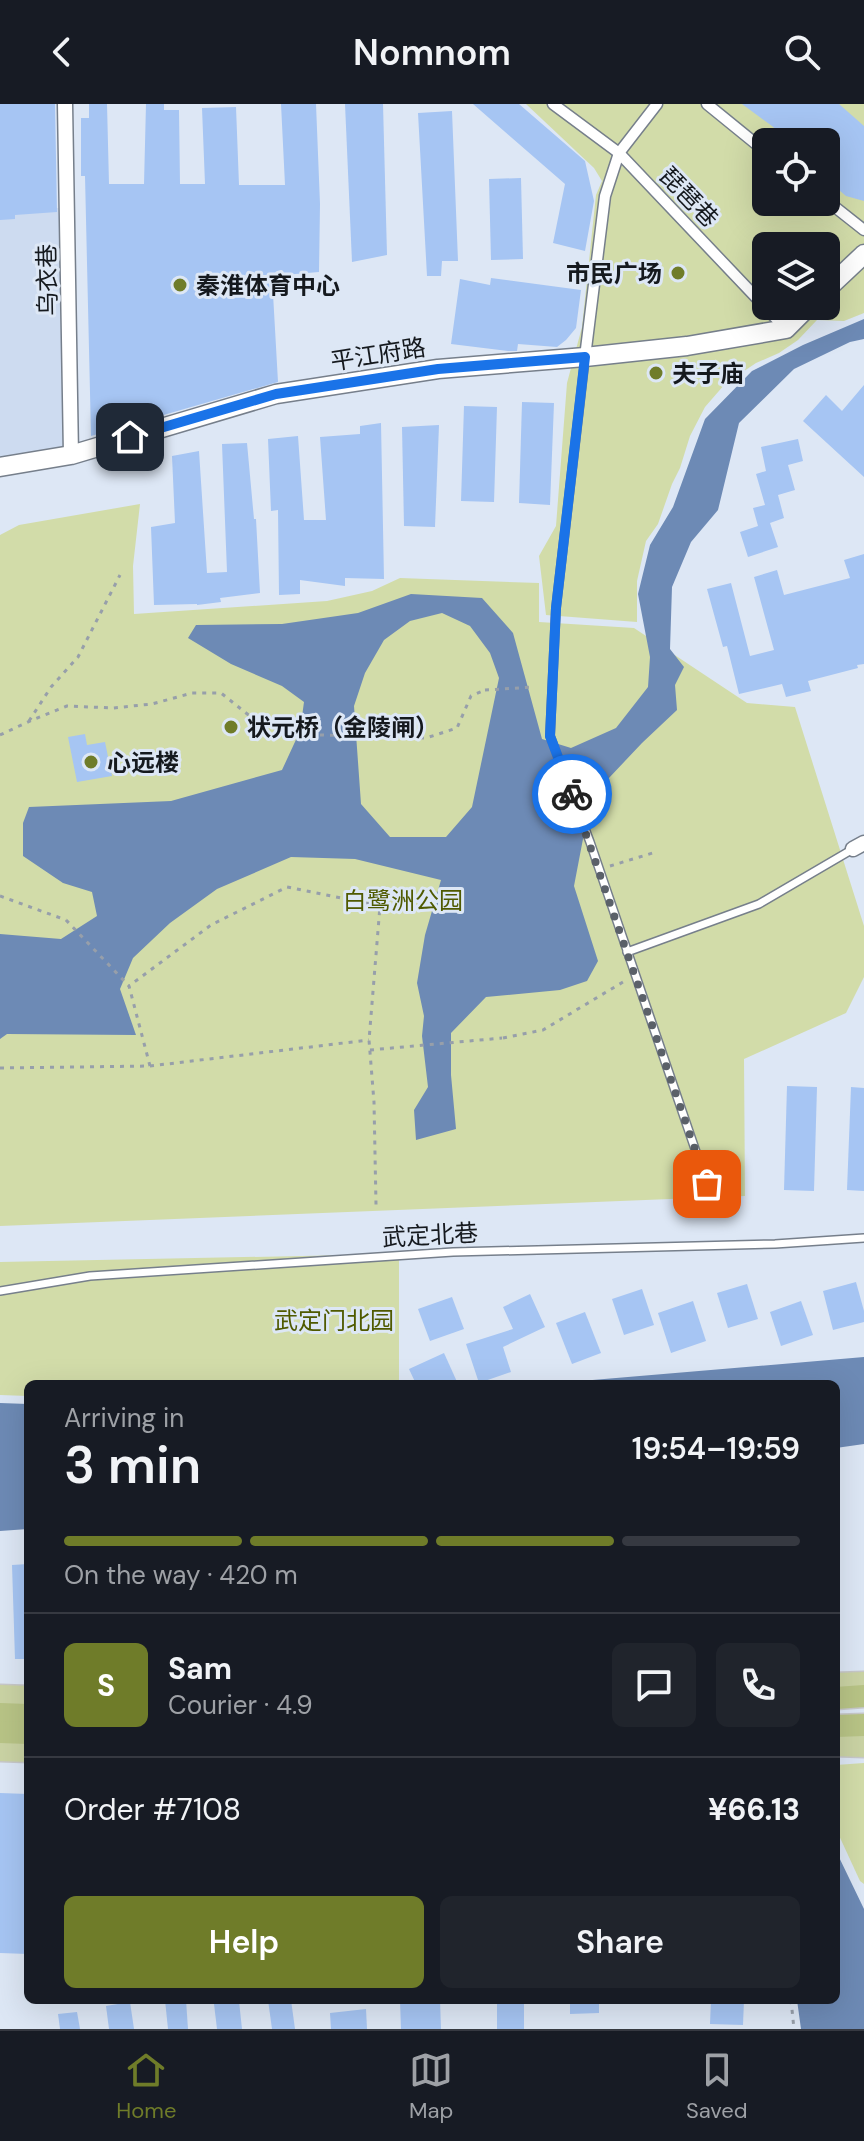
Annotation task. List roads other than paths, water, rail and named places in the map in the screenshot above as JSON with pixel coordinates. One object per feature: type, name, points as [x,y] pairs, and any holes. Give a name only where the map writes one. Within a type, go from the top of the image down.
[{"type":"highway","points":[[840,1698],[864,1696]]},
{"type":"highway","points":[[0,1714],[24,1715]]},
{"type":"highway","points":[[840,1726],[864,1725]]},
{"type":"highway","points":[[0,1732],[24,1733]]},
{"type":"main road","points":[[840,1684],[864,1683]]},
{"type":"main road","points":[[0,1696],[24,1697]]},
{"type":"main road","points":[[840,1745],[864,1746]]},
{"type":"main road","points":[[0,1750],[24,1751]]},
{"type":"street","name":"乌衣巷","points":[[65,104],[71,455]]},
{"type":"street","name":"琵琶巷","points":[[553,104],[619,153],[786,329]]},
{"type":"street","points":[[585,357],[605,196],[619,153],[657,104]]},
{"type":"street","points":[[707,104],[752,141]]},
{"type":"street","points":[[840,211],[864,230]]},
{"type":"street","points":[[840,277],[864,254]]},
{"type":"street","points":[[786,329],[795,320]]},
{"type":"street","name":"平江府路","points":[[0,467],[71,455],[276,394],[438,369],[687,346],[786,329]]},
{"type":"lane","points":[[585,357],[556,608],[550,736],[590,842],[707,1184]]},
{"type":"lane","points":[[627,952],[759,904],[858,846]]},
{"type":"lane","name":"武定北巷","points":[[0,1291],[90,1276],[453,1252],[775,1244],[864,1238]]},
{"type":"water","points":[[864,319],[864,339],[850,342],[794,369],[739,423],[718,510],[691,542],[672,587],[670,649],[684,667],[675,685],[677,710],[591,797],[574,886],[598,961],[587,981],[560,990],[486,997],[451,1033],[456,1129],[416,1140],[414,1110],[428,1087],[422,1036],[424,1016],[417,983],[425,935],[441,880],[355,859],[291,857],[217,889],[170,923],[133,958],[120,989],[136,1035],[7,1034],[0,1039],[0,934],[61,939],[97,916],[92,892],[63,883],[23,856],[23,823],[29,807],[171,801],[282,770],[300,731],[304,702],[282,686],[231,664],[188,638],[196,625],[282,624],[358,613],[411,594],[482,598],[513,633],[542,739],[571,748],[616,728],[648,687],[650,657],[638,594],[650,545],[673,507],[705,419],[752,371]],"holes":[[[442,613],[470,626],[490,653],[499,678],[472,807],[446,837],[390,837],[361,804],[354,706],[365,673],[384,640],[410,621]]]},
{"type":"water","points":[[864,1357],[864,1444],[840,1447],[840,1380],[592,1380]]},
{"type":"water","points":[[0,1403],[24,1404],[24,1529],[0,1531]]},
{"type":"water","points":[[840,1859],[864,1909],[864,2029],[801,2029],[798,2004],[840,2004]]},
{"type":"place","name":"市民广场","points":[[678,273]]},
{"type":"place","name":"秦淮体育中心","points":[[180,285]]},
{"type":"place","name":"夫子庙","points":[[656,373]]},
{"type":"place","name":"状元桥（金陵闸）","points":[[231,727]]},
{"type":"place","name":"心远楼","points":[[91,762]]},
{"type":"park label","name":"白鹭洲公园","points":[[403,900]]},
{"type":"park label","name":"武定门北园","points":[[334,1320]]}]
